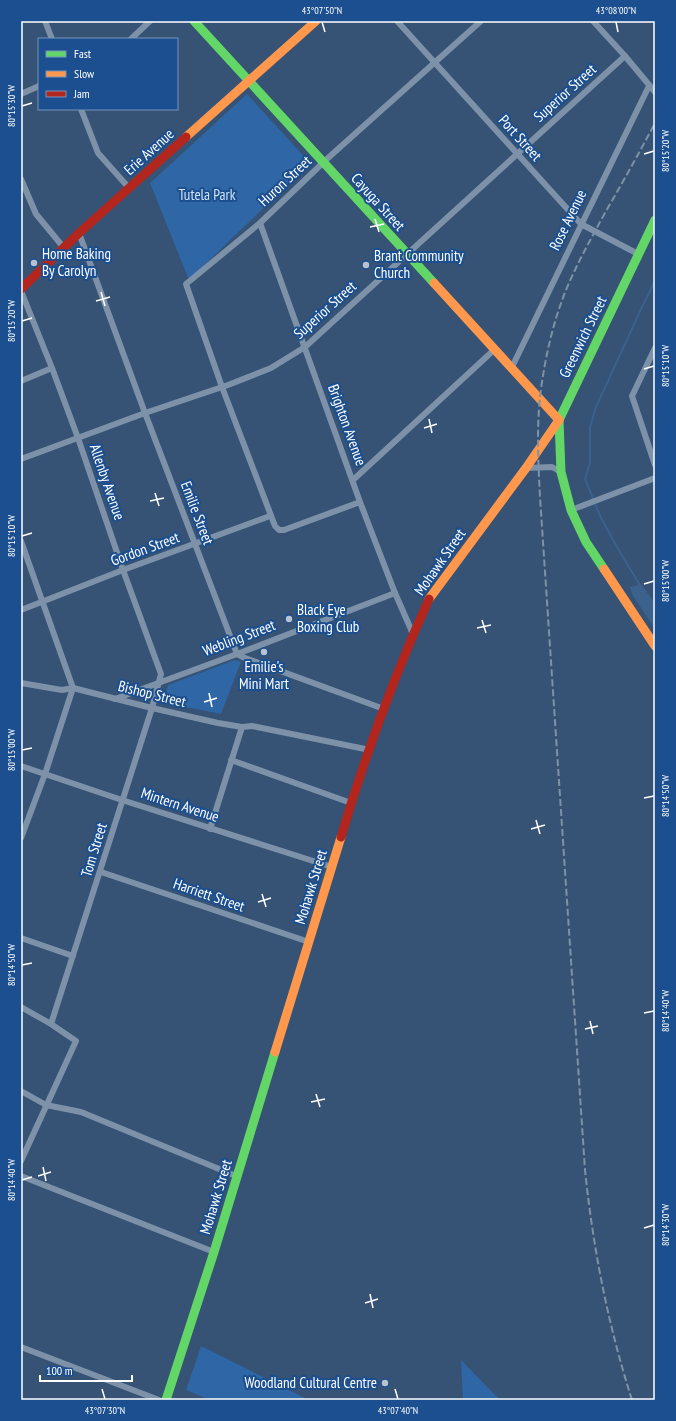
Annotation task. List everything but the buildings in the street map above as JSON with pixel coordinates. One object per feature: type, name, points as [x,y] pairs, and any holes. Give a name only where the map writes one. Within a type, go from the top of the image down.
[{"type":"street","points":[[45,21],[52,38]]},
{"type":"street","points":[[132,38],[150,21]]},
{"type":"street","name":"Cayuga Street","points":[[194,21],[559,420]]},
{"type":"street","name":"Erie Avenue","points":[[21,290],[129,188],[316,21]]},
{"type":"street","name":"Port Street","points":[[397,21],[581,224],[638,254]]},
{"type":"street","name":"Huron Street","points":[[222,387],[186,284],[260,223],[324,162],[481,21]]},
{"type":"street","points":[[593,21],[655,92]]},
{"type":"street","name":"Superior Street","points":[[21,459],[271,368],[305,347],[625,56]]},
{"type":"street","points":[[21,94],[38,86]]},
{"type":"street","name":"Rose Avenue","points":[[512,367],[649,86]]},
{"type":"street","points":[[81,110],[98,153],[129,188]]},
{"type":"street","points":[[21,178],[36,214],[64,248]]},
{"type":"street","name":"Greenwich Street","points":[[655,220],[559,420],[561,472],[586,542],[655,646]]},
{"type":"street","name":"Brighton Avenue","points":[[260,223],[360,502],[395,593],[413,634]]},
{"type":"street","name":"Emilie Street","points":[[79,234],[237,654]]},
{"type":"street","name":"Allenby Avenue","points":[[21,290],[78,438],[123,570],[161,674],[159,683]]},
{"type":"street","points":[[655,348],[632,396],[655,464]]},
{"type":"street","points":[[352,480],[495,349]]},
{"type":"street","points":[[21,381],[52,368]]},
{"type":"street","points":[[222,387],[270,516],[277,529],[284,530],[360,502]]},
{"type":"street","name":"Mohawk Street","points":[[166,1400],[214,1252],[351,804],[384,709],[413,634],[429,598],[526,468],[559,420]]},
{"type":"street","points":[[526,468],[552,467],[561,472]]},
{"type":"street","points":[[574,508],[655,478]]},
{"type":"street","name":"Gordon Street","points":[[21,610],[123,570],[270,516]]},
{"type":"street","points":[[21,541],[74,688],[45,774],[21,838]]},
{"type":"street","name":"Webling Street","points":[[115,698],[237,654],[395,593]]},
{"type":"street","points":[[237,654],[384,709]]},
{"type":"street","name":"Bishop Street","points":[[21,683],[62,690],[74,688],[218,723],[242,727],[252,726],[370,750]]},
{"type":"street","name":"Tom Street","points":[[51,1024],[101,872],[159,683]]},
{"type":"street","points":[[210,829],[242,727]]},
{"type":"street","points":[[231,760],[351,804]]},
{"type":"street","name":"Mintern Avenue","points":[[21,766],[332,868]]},
{"type":"street","name":"Harriett Street","points":[[101,872],[309,942]]},
{"type":"street","points":[[21,938],[73,956]]},
{"type":"street","points":[[21,1007],[51,1024],[76,1041],[21,1161]]},
{"type":"street","points":[[21,1091],[46,1105],[82,1112],[236,1176]]},
{"type":"street","points":[[21,1176],[214,1252]]},
{"type":"street","points":[[21,1347],[159,1400]]},
{"type":"green space","name":"Tutela Park","points":[[247,94],[310,163],[189,280],[150,183]]},
{"type":"green space","points":[[235,660],[241,662],[221,714],[166,703],[164,701],[168,685]]},
{"type":"green space","points":[[201,1346],[309,1400],[210,1400],[186,1390]]},
{"type":"green space","points":[[461,1360],[500,1400],[463,1400]]},
{"type":"shaded area","points":[[641,584],[655,603],[655,629],[633,596],[630,587]]},
{"type":"waterway","points":[[641,587],[601,518],[585,479],[590,463],[590,427],[596,407],[655,281]]},
{"type":"railway","points":[[632,1400],[623,1372],[602,1286],[592,1228],[585,1170],[540,497],[538,426],[540,397],[546,357],[552,332],[564,295],[573,274],[606,211],[655,123]]},
{"type":"traffic: fast","points":[[194,21],[434,283]]},
{"type":"traffic: fast","points":[[604,569],[586,542],[571,510],[561,472],[559,420],[655,220]]},
{"type":"traffic: fast","points":[[166,1400],[214,1252],[275,1052]]},
{"type":"traffic: slow","points":[[186,137],[316,21]]},
{"type":"traffic: slow","points":[[434,283],[559,420]]},
{"type":"traffic: slow","points":[[429,599],[526,468],[559,420]]},
{"type":"traffic: slow","points":[[604,569],[655,646]]},
{"type":"traffic: slow","points":[[275,1052],[341,837]]},
{"type":"traffic: jam","points":[[21,289],[79,233],[186,137]]},
{"type":"traffic: jam","points":[[341,837],[381,716],[429,599]]},
{"type":"place","name":"Home Baking By Carolyn","points":[[34,263]]},
{"type":"place","name":"Brant Community Church","points":[[366,265]]},
{"type":"place","name":"Black Eye Boxing Club","points":[[289,619]]},
{"type":"place","name":"Emilie's Mini Mart","points":[[264,652]]},
{"type":"place","name":"Woodland Cultural Centre","points":[[385,1383]]}]
